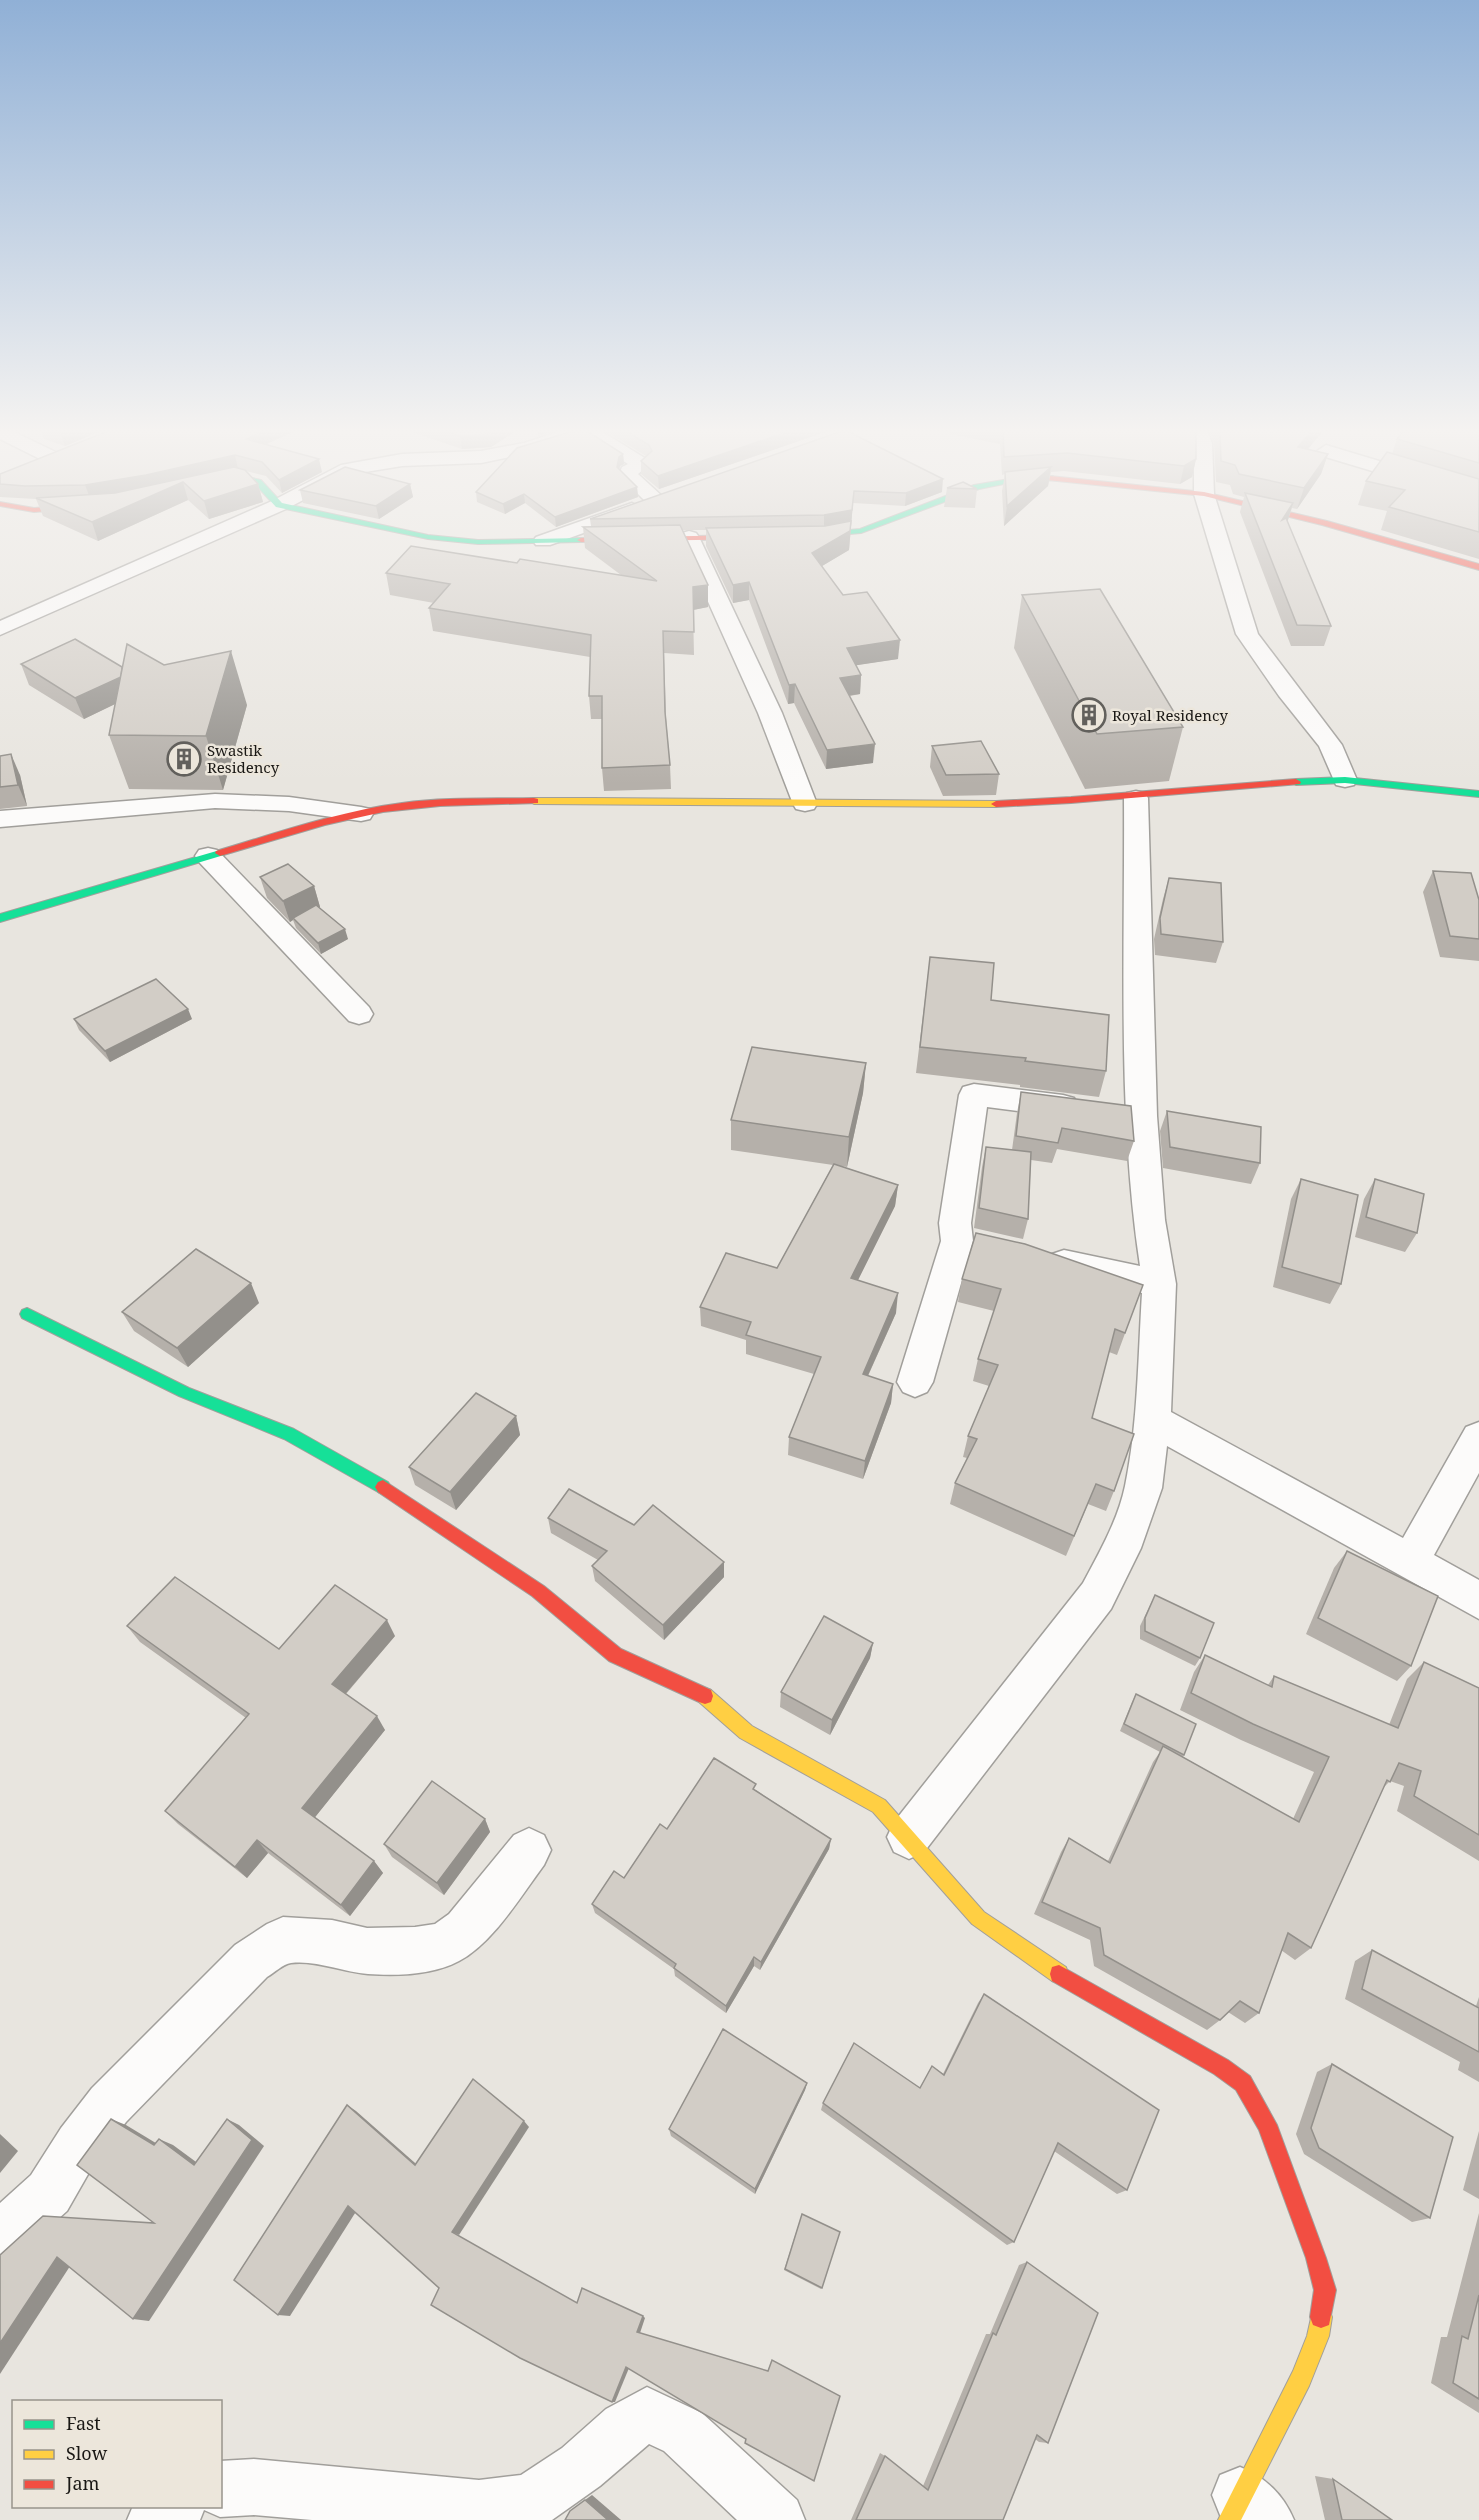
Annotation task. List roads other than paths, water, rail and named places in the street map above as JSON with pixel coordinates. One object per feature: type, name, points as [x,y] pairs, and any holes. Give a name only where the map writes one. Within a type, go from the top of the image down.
[{"type":"street","points":[[0,629],[181,549]]},
{"type":"street","points":[[695,549],[771,713],[805,804]]},
{"type":"street","points":[[1221,549],[1247,633],[1287,691],[1330,745],[1345,780]]},
{"type":"street","points":[[1414,549],[1479,567]]},
{"type":"street","points":[[0,918],[300,829],[361,814],[444,802],[690,800],[976,806],[1136,798],[1250,784],[1345,780],[1479,794]]},
{"type":"street","points":[[909,1837],[1097,1596],[1122,1548],[1143,1488],[1153,1420],[1159,1284],[1149,1220],[1142,1116],[1136,798]]},
{"type":"street","points":[[0,819],[215,801],[289,804],[361,814]]},
{"type":"street","points":[[208,856],[359,1014]]},
{"type":"street","points":[[915,1382],[957,1241],[955,1223],[974,1095],[1142,1116]]},
{"type":"street","points":[[1032,1255],[1159,1284]]},
{"type":"street","points":[[27,1314],[184,1392],[289,1434],[376,1482],[537,1591],[615,1655],[704,1695],[746,1732],[879,1806],[909,1837],[940,1878],[978,1918],[1041,1964],[1221,2067],[1243,2082],[1255,2101],[1300,2213],[1325,2290],[1318,2336],[1245,2512]]},
{"type":"street","points":[[1153,1420],[1412,1561],[1479,1601]]},
{"type":"street","points":[[1412,1561],[1479,1438]]},
{"type":"street","points":[[0,2237],[49,2193],[78,2145],[109,2105],[251,1961],[283,1940],[332,1943],[367,1951],[415,1950],[443,1945],[465,1930],[529,1850]]},
{"type":"street","points":[[222,2489],[254,2487],[479,2508],[530,2502],[580,2467],[625,2428],[647,2414],[682,2432],[777,2520]]},
{"type":"street","points":[[155,2520],[175,2508]]},
{"type":"place","name":"Royal Residency","points":[[1089,715]]},
{"type":"place","name":"Swastik Residency","points":[[184,759]]}]
